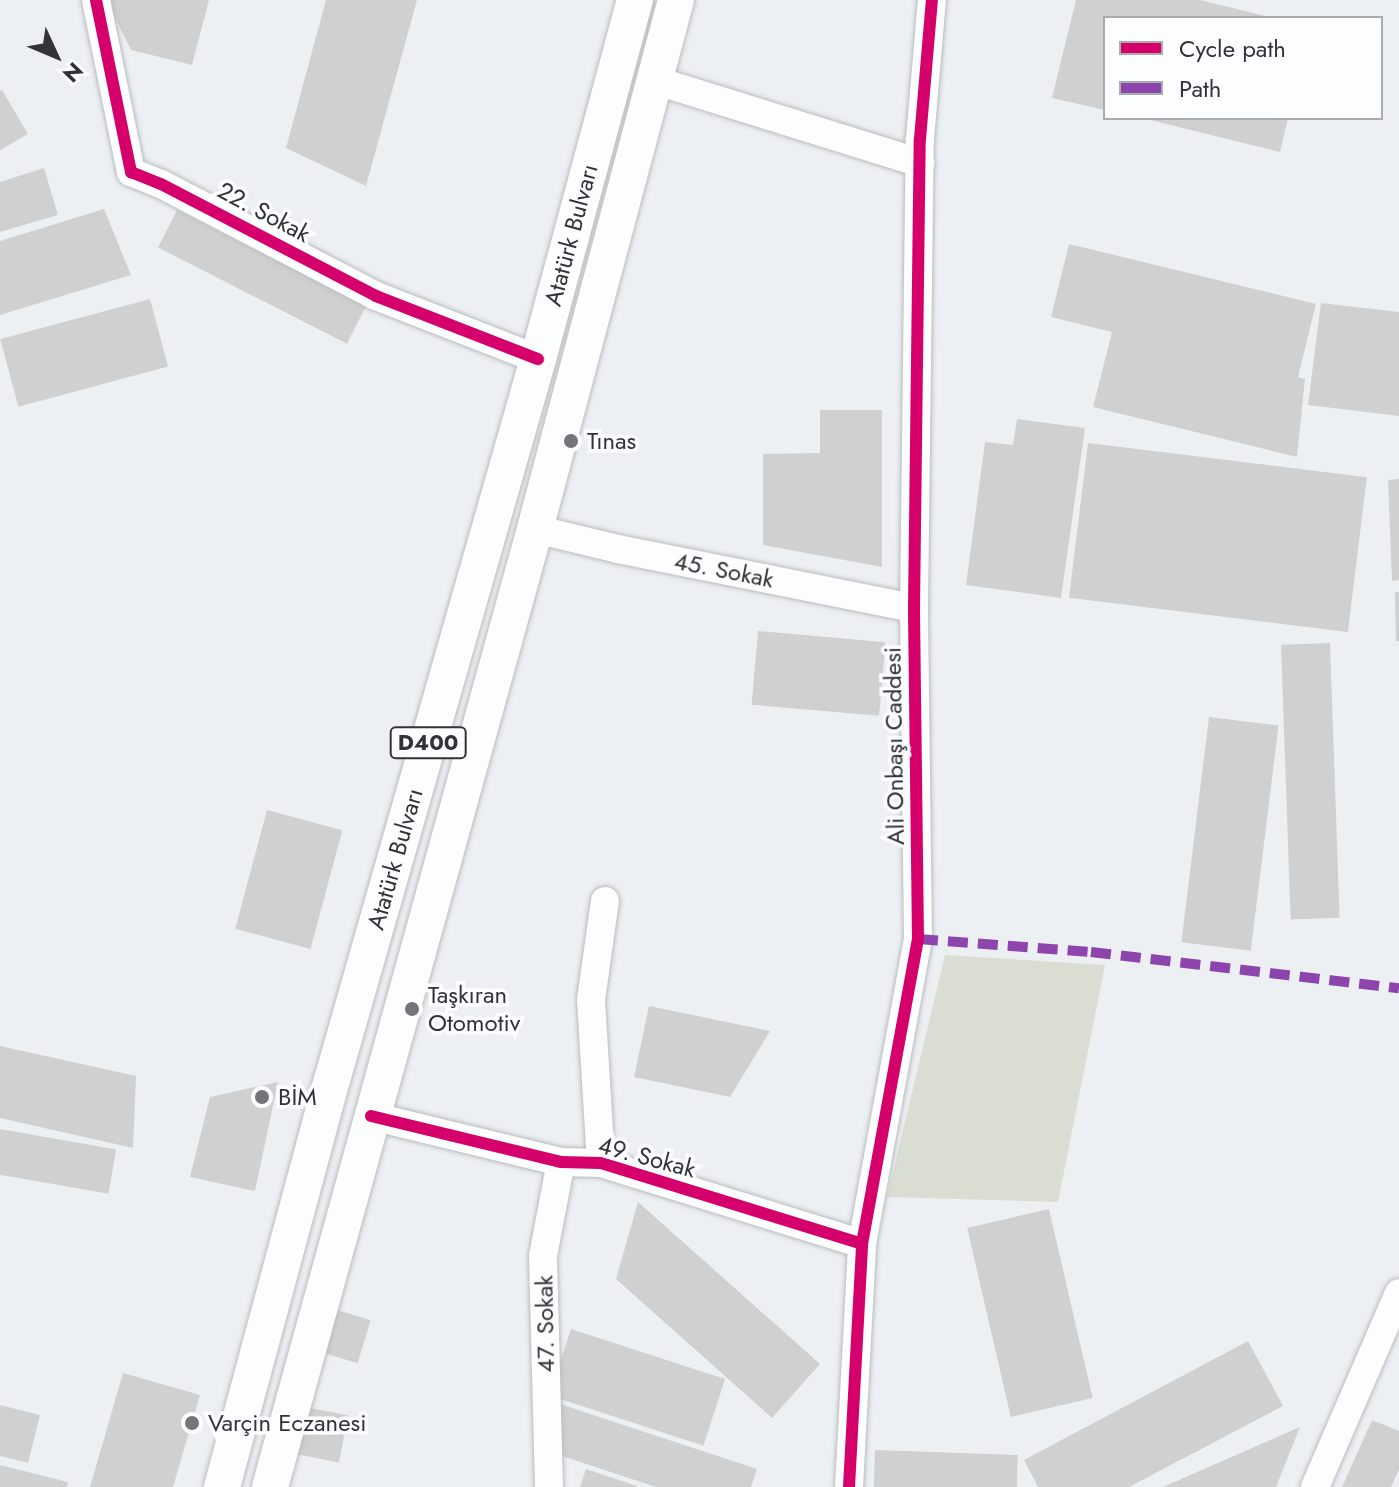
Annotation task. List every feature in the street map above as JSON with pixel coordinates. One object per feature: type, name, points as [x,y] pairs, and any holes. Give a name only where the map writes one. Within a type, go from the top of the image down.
[{"type":"main road","name":"Atatürk Bulvarı","points":[[222,1487],[328,1095],[538,359],[635,0]]},
{"type":"main road","name":"Atatürk Bulvarı","points":[[270,1487],[535,529],[676,0]]},
{"type":"street","name":"22. Sokak","points":[[96,0],[131,172],[161,184],[376,296],[538,359]]},
{"type":"street","name":"Ali Onbaşı Caddesi","points":[[849,1487],[862,1244],[918,939],[914,608],[920,163],[932,0]]},
{"type":"street","points":[[654,80],[920,163]]},
{"type":"street","name":"45. Sokak","points":[[535,529],[618,549],[914,608]]},
{"type":"street","points":[[601,1163],[591,1000],[605,901]]},
{"type":"street","name":"49. Sokak","points":[[371,1116],[561,1162],[601,1163],[862,1244]]},
{"type":"street","name":"47. Sokak","points":[[549,1487],[543,1256],[561,1162]]},
{"type":"street","points":[[1315,1487],[1399,1293]]},
{"type":"shaded area","points":[[945,955],[1105,965],[1058,1202],[887,1197]]},
{"type":"building","points":[[106,0],[209,0],[192,65],[131,50]]},
{"type":"building","points":[[326,0],[417,0],[366,186],[286,148]]},
{"type":"building","points":[[1076,0],[1200,0],[1266,16],[1103,16],[1103,110],[1052,98]]},
{"type":"building","points":[[0,91],[28,134],[0,150]]},
{"type":"building","points":[[1150,120],[1288,120],[1280,152]]},
{"type":"building","points":[[44,168],[58,215],[0,232],[0,182]]},
{"type":"building","points":[[104,209],[131,275],[0,315],[0,241]]},
{"type":"building","points":[[177,210],[366,306],[347,344],[158,247]]},
{"type":"building","points":[[1069,244],[1316,304],[1298,377],[1305,379],[1297,457],[1093,407],[1112,332],[1051,317]]},
{"type":"building","points":[[150,299],[168,367],[18,407],[0,339]]},
{"type":"building","points":[[1321,303],[1399,312],[1399,416],[1308,405]]},
{"type":"building","points":[[820,410],[882,410],[882,567],[763,545],[763,454],[820,453]]},
{"type":"building","points":[[1017,419],[1085,428],[1061,598],[966,585],[985,442],[1013,445]]},
{"type":"building","points":[[1088,443],[1367,477],[1348,632],[1069,598]]},
{"type":"building","points":[[1399,479],[1399,580],[1392,581],[1388,480]]},
{"type":"building","points":[[1395,592],[1399,592],[1399,641],[1396,641]]},
{"type":"building","points":[[758,631],[886,642],[879,716],[752,705]]},
{"type":"building","points":[[1330,643],[1340,918],[1291,920],[1281,645]]},
{"type":"building","points":[[1209,717],[1278,726],[1251,951],[1181,942]]},
{"type":"building","points":[[267,810],[342,830],[311,949],[235,929]]},
{"type":"building","points":[[649,1006],[770,1031],[730,1097],[634,1077]]},
{"type":"building","points":[[0,1046],[136,1076],[133,1148],[0,1118]]},
{"type":"building","points":[[278,1082],[255,1191],[190,1177],[210,1097]]},
{"type":"building","points":[[0,1129],[116,1149],[108,1194],[0,1175]]},
{"type":"building","points":[[638,1202],[820,1364],[772,1418],[616,1279]]},
{"type":"building","points":[[1049,1209],[1093,1398],[1011,1417],[967,1228]]},
{"type":"building","points":[[321,1305],[371,1320],[358,1363],[308,1348]]},
{"type":"building","points":[[571,1329],[725,1379],[703,1446],[549,1396]]},
{"type":"building","points":[[1248,1341],[1283,1406],[1129,1487],[1038,1487],[1024,1460]]},
{"type":"building","points":[[123,1373],[200,1395],[173,1487],[90,1487]]},
{"type":"building","points":[[557,1403],[757,1469],[751,1487],[656,1487],[553,1453]]},
{"type":"building","points":[[0,1405],[40,1415],[28,1463],[0,1456]]},
{"type":"building","points":[[300,1406],[348,1415],[339,1462],[291,1453]]},
{"type":"building","points":[[1372,1420],[1399,1431],[1399,1470],[1391,1487],[1342,1487]]},
{"type":"building","points":[[1300,1427],[1276,1487],[1163,1487]]},
{"type":"building","points":[[875,1450],[1018,1455],[1017,1487],[874,1487]]},
{"type":"building","points":[[0,1465],[68,1482],[67,1487],[0,1487]]},
{"type":"building","points":[[586,1469],[637,1486],[637,1487],[580,1487]]},
{"type":"marked path","points":[[918,939],[1091,952],[1399,988]]},
{"type":"cycle path","points":[[96,0],[131,172],[161,184],[376,296],[538,359]]},
{"type":"cycle path","points":[[849,1487],[862,1244],[918,939],[914,608],[920,139],[932,0]]},
{"type":"cycle path","points":[[371,1116],[561,1162],[601,1163],[862,1244]]},
{"type":"place","name":"Tınas","points":[[571,441]]},
{"type":"place","name":"Taşkıran Otomotiv","points":[[412,1009]]},
{"type":"place","name":"BİM","points":[[262,1097]]},
{"type":"place","name":"Varçin Eczanesi","points":[[192,1423]]}]
